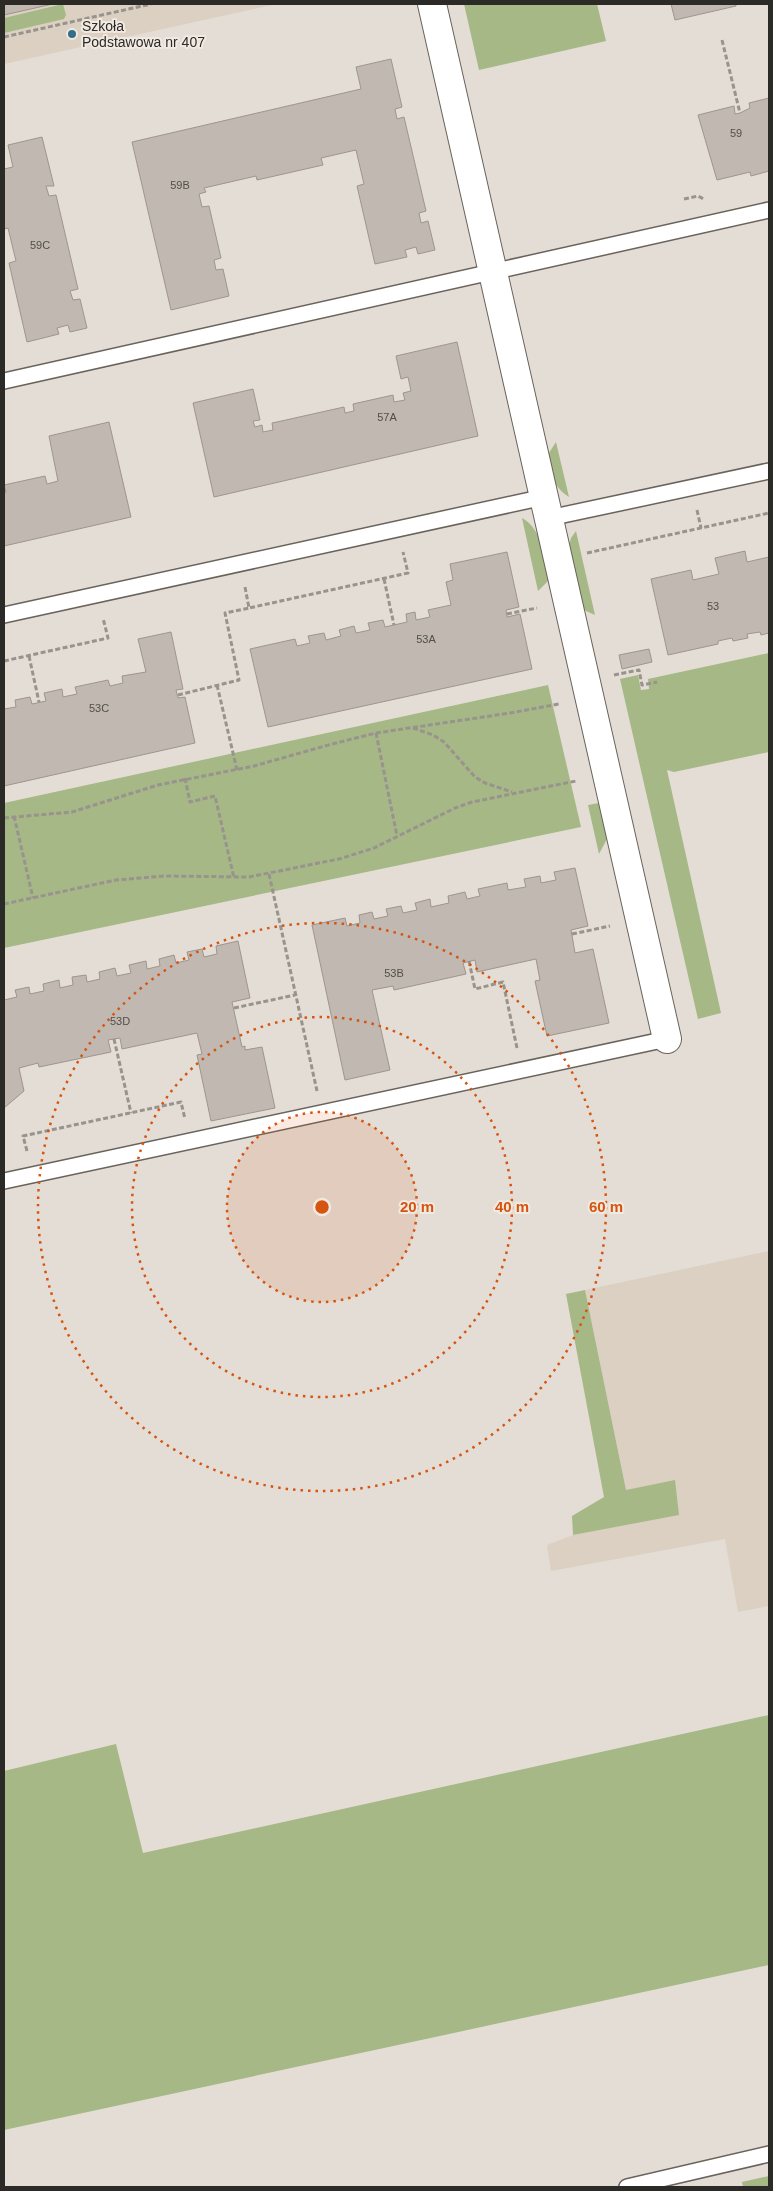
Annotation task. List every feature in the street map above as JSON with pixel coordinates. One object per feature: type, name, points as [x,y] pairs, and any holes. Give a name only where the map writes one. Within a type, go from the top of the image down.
[{"type":"street","points":[[432,4],[667,1039]]},
{"type":"lane","points":[[4,381],[769,210]]},
{"type":"lane","points":[[4,615],[546,508],[769,471]]},
{"type":"lane","points":[[4,1182],[667,1039]]},
{"type":"lane","points":[[627,2187],[769,2154]]},
{"type":"path","points":[[4,37],[151,4]]},
{"type":"path","points":[[722,40],[740,113]]},
{"type":"path","points":[[586,553],[769,513]]},
{"type":"path","points":[[178,694],[240,680],[225,613],[408,573],[402,546]]},
{"type":"path","points":[[384,579],[394,625]]},
{"type":"path","points":[[243,581],[249,608]]},
{"type":"path","points":[[507,614],[537,608]]},
{"type":"path","points":[[4,661],[108,638],[102,611]]},
{"type":"path","points":[[29,656],[39,702]]},
{"type":"path","points":[[614,675],[639,670],[642,685],[657,682]]},
{"type":"path","points":[[217,685],[236,770]]},
{"type":"path","points":[[4,818],[72,812],[184,778],[236,770],[376,733],[559,704]]},
{"type":"path","points":[[410,728],[434,735],[444,742],[475,777],[495,788],[515,792]]},
{"type":"path","points":[[376,733],[397,836]]},
{"type":"path","points":[[184,778],[190,802],[215,796],[234,878]]},
{"type":"path","points":[[4,904],[116,880],[186,876],[234,878],[269,874],[356,854],[455,808],[488,797],[576,781]]},
{"type":"path","points":[[14,816],[33,898]]},
{"type":"path","points":[[269,874],[318,1097]]},
{"type":"path","points":[[572,934],[610,926]]},
{"type":"path","points":[[469,961],[475,988],[503,982],[518,1054]]},
{"type":"path","points":[[234,1008],[296,995]]},
{"type":"path","points":[[114,1039],[131,1113]]},
{"type":"path","points":[[28,1159],[23,1136],[181,1102],[186,1125]]},
{"type":"shaded area","name":"Szkoła Podstawowa nr 407","points":[[4,4],[277,4],[4,64]]},
{"type":"shaded area","points":[[769,1251],[769,1606],[738,1612],[725,1539],[551,1571],[547,1545],[573,1535],[679,1514],[626,1490],[585,1290]]},
{"type":"green space","points":[[63,4],[66,15],[64,19],[4,33],[4,18]]},
{"type":"green space","points":[[464,4],[597,4],[606,41],[479,70]]},
{"type":"green space","points":[[556,442],[569,497],[556,484],[548,462],[547,456]]},
{"type":"green space","points":[[522,518],[534,529],[544,554],[549,580],[538,591]]},
{"type":"green space","points":[[576,531],[595,615],[586,611],[580,603],[568,549],[571,538]]},
{"type":"green space","points":[[769,653],[769,752],[674,772],[667,770],[721,1013],[698,1019],[620,679],[638,675],[641,690],[649,689],[648,679]]},
{"type":"green space","points":[[548,685],[581,827],[4,948],[4,803]]},
{"type":"green space","points":[[599,803],[608,837],[599,854],[588,805]]},
{"type":"green space","points":[[585,1290],[626,1490],[675,1480],[679,1515],[573,1535],[572,1516],[604,1497],[566,1294]]},
{"type":"green space","points":[[769,1715],[769,1965],[4,2130],[4,1771],[116,1744],[143,1853]]},
{"type":"green space","points":[[769,2176],[768,2187],[743,2187],[742,2182]]},
{"type":"building","points":[[4,4],[53,4],[4,15]]},
{"type":"building","points":[[671,4],[736,4],[736,6],[675,20]]},
{"type":"building","points":[[391,59],[402,107],[395,109],[397,119],[404,117],[426,211],[419,213],[421,223],[428,221],[435,250],[418,254],[416,247],[405,250],[407,257],[375,264],[357,186],[364,184],[356,150],[321,158],[323,165],[257,180],[256,176],[204,188],[206,192],[199,194],[202,207],[209,206],[221,258],[214,260],[216,270],[223,269],[229,296],[171,310],[132,142],[361,89],[356,67]]},
{"type":"building","points":[[769,98],[769,171],[751,176],[750,172],[717,180],[698,115],[734,106],[735,114],[740,113],[750,108],[749,103]]},
{"type":"building","points":[[42,137],[54,186],[46,186],[49,196],[56,195],[78,289],[70,291],[73,300],[80,299],[87,328],[70,332],[68,325],[57,328],[59,334],[27,342],[9,263],[16,261],[8,228],[4,229],[4,169],[13,167],[8,145]]},
{"type":"building","points":[[457,342],[478,436],[214,497],[193,403],[253,389],[260,420],[253,421],[255,427],[262,425],[263,432],[273,430],[272,423],[344,407],[345,413],[354,411],[353,404],[393,395],[394,402],[405,400],[403,393],[411,391],[408,377],[401,379],[396,356]]},
{"type":"building","points":[[109,422],[131,517],[4,546],[4,493],[6,492],[4,485],[45,476],[47,484],[58,481],[49,436]]},
{"type":"building","points":[[745,551],[747,562],[769,557],[769,633],[761,635],[760,632],[747,634],[748,638],[733,641],[732,638],[718,641],[718,644],[668,655],[651,579],[691,570],[693,580],[719,574],[715,558]]},
{"type":"building","points":[[507,552],[519,607],[506,610],[507,617],[520,614],[532,669],[268,727],[250,649],[295,639],[297,646],[310,643],[308,636],[324,633],[326,640],[341,636],[339,630],[354,626],[356,633],[370,630],[368,623],[383,620],[385,627],[394,625],[407,622],[406,614],[415,612],[416,620],[430,617],[428,610],[451,605],[446,582],[453,580],[450,564]]},
{"type":"building","points":[[171,632],[183,689],[176,690],[178,698],[185,697],[195,743],[4,786],[4,709],[16,707],[15,700],[30,697],[32,704],[46,701],[44,693],[62,689],[63,697],[77,694],[75,687],[108,680],[110,686],[123,683],[122,676],[146,672],[138,639]]},
{"type":"building","points":[[649,649],[652,662],[622,669],[619,655]]},
{"type":"building","points":[[575,868],[588,926],[571,930],[575,953],[593,949],[609,1023],[547,1036],[535,981],[540,980],[536,959],[477,972],[475,960],[463,963],[466,974],[394,990],[393,986],[372,990],[390,1070],[345,1080],[312,925],[345,918],[347,926],[360,923],[359,915],[372,912],[374,919],[388,916],[386,909],[401,906],[403,913],[417,910],[415,903],[430,899],[431,907],[449,903],[448,896],[465,892],[467,899],[480,896],[478,889],[507,883],[508,890],[526,887],[524,879],[540,876],[541,883],[556,880],[554,872]]},
{"type":"building","points":[[238,941],[250,998],[232,1002],[242,1047],[245,1046],[245,1050],[262,1047],[275,1108],[211,1121],[197,1055],[202,1054],[197,1033],[122,1049],[120,1038],[108,1040],[111,1052],[39,1067],[38,1063],[19,1068],[24,1091],[4,1108],[4,1000],[17,997],[15,990],[29,987],[30,994],[44,991],[43,984],[59,980],[60,988],[73,985],[72,977],[86,975],[87,982],[100,979],[99,972],[115,968],[117,976],[131,973],[129,965],[146,961],[147,969],[160,966],[159,959],[174,955],[176,963],[189,960],[187,952],[202,949],[204,957],[217,954],[216,946]]},
{"type":"place","name":"Szkoła Podstawowa nr 407","points":[[72,34]]}]
